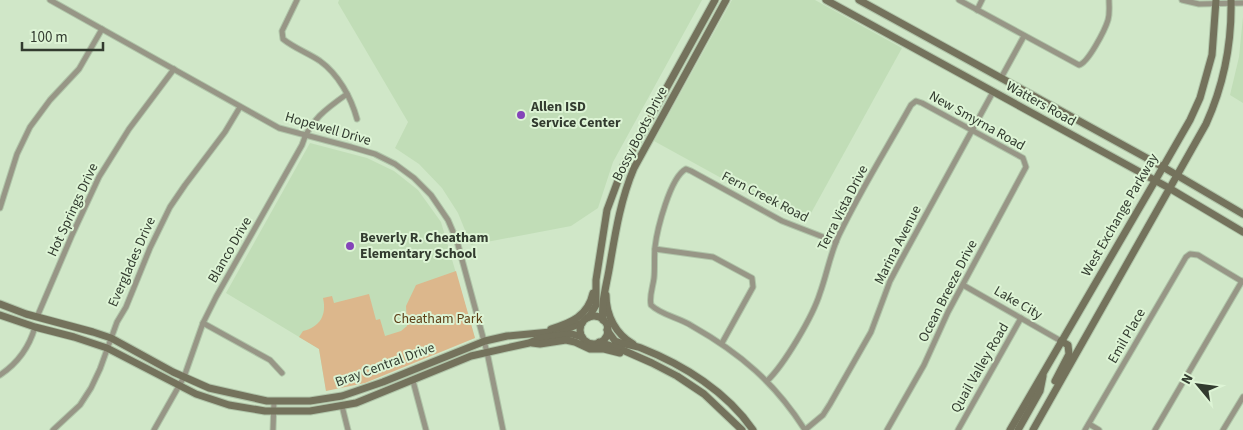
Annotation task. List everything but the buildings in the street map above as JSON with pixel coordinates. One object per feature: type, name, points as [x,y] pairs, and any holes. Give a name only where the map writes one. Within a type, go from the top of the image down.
[{"type":"street","name":"Hopewell Drive","points":[[50,0],[280,128],[375,154],[395,164],[414,178],[431,195],[448,220],[457,241],[487,352],[503,430]]},
{"type":"street","points":[[297,0],[282,31],[285,41],[320,61],[332,72],[347,94],[358,119]]},
{"type":"street","name":"Bossy Boots Drive","points":[[589,317],[596,305],[596,280],[608,210],[623,167],[715,0]]},
{"type":"street","name":"Bossy Boots Drive","points":[[603,320],[602,304],[621,203],[634,168],[726,0]]},
{"type":"street","name":"Watters Road","points":[[826,0],[1169,188],[1243,232]]},
{"type":"street","name":"Watters Road","points":[[859,0],[1162,167],[1243,214]]},
{"type":"street","points":[[959,0],[1075,64],[1082,65],[1087,60],[1106,25],[1109,14],[1109,0]]},
{"type":"street","points":[[977,10],[982,0]]},
{"type":"street","points":[[1182,0],[1199,4],[1216,2],[1243,4]]},
{"type":"street","name":"West Exchange Parkway","points":[[1010,430],[1155,181],[1200,98],[1212,55],[1216,2]]},
{"type":"street","points":[[1033,430],[1206,124],[1220,90],[1229,52],[1232,2]]},
{"type":"street","points":[[0,208],[17,154],[30,127],[50,100],[78,69],[102,29]]},
{"type":"street","points":[[1001,78],[1024,36]]},
{"type":"street","name":"Hot Springs Drive","points":[[37,317],[99,177],[121,141],[174,69]]},
{"type":"street","name":"Marina Avenue","points":[[805,430],[823,415],[871,332],[890,281],[993,92]]},
{"type":"street","name":"Blanco Drive","points":[[154,430],[184,377],[203,323],[302,145],[305,135],[320,115],[347,94]]},
{"type":"street","name":"New Smyrna Road","points":[[916,101],[1018,154],[1026,162]]},
{"type":"street","name":"Terra Vista Drive","points":[[767,381],[782,364],[816,305],[836,242],[911,105],[916,101]]},
{"type":"street","name":"Everglades Drive","points":[[53,430],[80,404],[91,388],[117,322],[170,207],[225,132],[240,106]]},
{"type":"street","name":"Ocean Breeze Drive","points":[[887,430],[924,365],[963,284],[1024,173],[1026,162]]},
{"type":"street","name":"Fern Creek Road","points":[[655,249],[659,225],[669,195],[681,172],[686,170],[788,223],[836,242]]},
{"type":"street","points":[[722,343],[753,287],[754,281],[750,276],[713,257],[655,249],[651,305],[690,324],[736,353],[767,381],[786,403],[805,430]]},
{"type":"street","name":"Emil Place","points":[[1085,430],[1183,261],[1190,254],[1198,255],[1243,281]]},
{"type":"street","points":[[531,333],[569,323],[583,314],[590,304],[596,280]]},
{"type":"street","points":[[1155,430],[1243,281]]},
{"type":"street","points":[[606,282],[606,301],[612,323],[622,338],[680,366],[714,388],[737,409],[753,430]]},
{"type":"street","name":"Lake City","points":[[963,284],[1061,341]]},
{"type":"street","name":"Bray Central Drive","points":[[0,304],[37,317],[111,338],[184,377],[218,391],[267,401],[310,401],[342,396],[376,385],[484,341],[507,336],[562,331],[582,323]]},
{"type":"street","name":"Bray Central Drive","points":[[0,315],[35,328],[74,337],[108,348],[179,387],[205,397],[229,405],[274,411],[310,411],[356,403],[471,356],[529,343],[541,338],[569,334],[582,337]]},
{"type":"street","points":[[638,347],[615,341],[603,320],[589,317],[582,323],[580,329],[582,337],[590,343],[599,342],[611,345],[677,376],[714,402],[742,430]]},
{"type":"street","name":"Quail Valley Road","points":[[958,430],[1021,318]]},
{"type":"street","points":[[203,323],[270,360],[282,373]]},
{"type":"street","points":[[0,375],[21,358],[32,338],[35,328]]},
{"type":"street","points":[[599,342],[606,337],[607,330]]},
{"type":"street","points":[[529,343],[540,344],[566,340],[590,349],[631,354]]},
{"type":"street","points":[[1046,407],[1047,395],[1069,354],[1068,345],[1061,341]]},
{"type":"street","points":[[1018,430],[1040,391],[1044,370]]},
{"type":"street","points":[[413,381],[426,430]]},
{"type":"street","points":[[1223,430],[1243,396]]},
{"type":"street","points":[[273,430],[274,401]]},
{"type":"street","points":[[342,406],[348,430]]},
{"type":"street","points":[[1089,424],[1099,430]]},
{"type":"shaded area","name":"Allen ISD Service Center","points":[[339,0],[702,0],[613,162],[598,208],[571,226],[471,245],[458,213],[442,188],[419,164],[395,148],[408,122],[338,3]]},
{"type":"shaded area","points":[[732,0],[815,0],[902,48],[805,224],[654,141]]},
{"type":"shaded area","points":[[1243,17],[1243,103],[1230,95],[1239,57]]},
{"type":"shaded area","name":"Beverly R. Cheatham Elementary School","points":[[310,143],[367,158],[394,171],[418,190],[441,222],[475,338],[326,391],[319,349],[226,293]]},
{"type":"green space","name":"Cheatham Park","points":[[456,271],[475,338],[365,383],[326,391],[319,349],[299,337],[303,331],[314,327],[321,319],[324,310],[323,298],[332,296],[334,303],[369,294],[376,320],[380,319],[385,336],[401,331],[407,326],[406,306],[416,285]]},
{"type":"place","name":"Allen ISD Service Center","points":[[521,115]]},
{"type":"place","name":"Beverly R. Cheatham Elementary School","points":[[350,246]]}]
